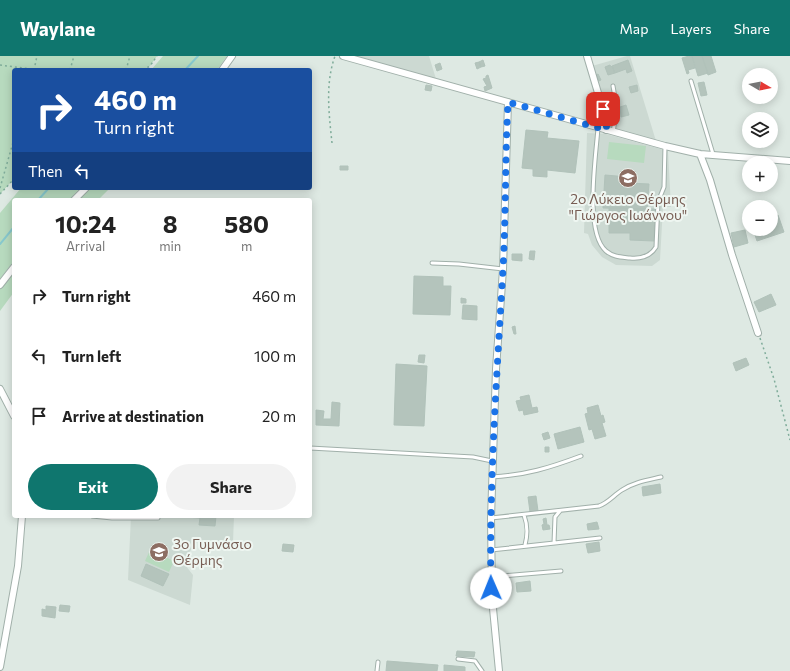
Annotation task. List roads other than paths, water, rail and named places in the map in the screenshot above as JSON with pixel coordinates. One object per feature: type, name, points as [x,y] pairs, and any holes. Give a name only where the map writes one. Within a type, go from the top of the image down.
[{"type":"street","points":[[223,68],[232,56]]},
{"type":"street","points":[[343,56],[665,146],[700,154],[790,161]]},
{"type":"street","points":[[587,56],[609,131]]},
{"type":"street","points":[[499,671],[492,610],[491,518],[492,461],[503,269],[508,102]]},
{"type":"street","points":[[700,154],[710,180],[732,255],[758,332]]},
{"type":"street","points":[[76,198],[84,190]]},
{"type":"street","points":[[0,285],[12,270]]},
{"type":"street","points":[[0,389],[12,412]]},
{"type":"street","points":[[0,667],[18,566],[22,518]]},
{"type":"lane","points":[[691,81],[713,154]]},
{"type":"lane","points":[[609,131],[617,109],[613,86]]},
{"type":"lane","points":[[598,128],[592,213],[600,243],[606,251],[615,256],[634,258],[646,257],[656,246],[658,202],[664,187],[665,146]]},
{"type":"lane","points":[[432,263],[459,264],[503,269]]},
{"type":"lane","points":[[312,448],[473,457],[492,461]]},
{"type":"lane","points":[[492,477],[529,473],[547,469],[582,456]]},
{"type":"lane","points":[[491,518],[560,511],[604,504],[622,490],[632,485],[661,477]]},
{"type":"lane","points":[[554,543],[555,517],[560,511]]},
{"type":"lane","points":[[524,515],[528,525],[525,545]]},
{"type":"lane","points":[[112,518],[158,518]]},
{"type":"lane","points":[[491,550],[525,545],[600,538]]},
{"type":"lane","points":[[491,577],[561,571]]},
{"type":"lane","points":[[458,659],[475,662],[482,671]]},
{"type":"lane","points":[[377,671],[378,662]]},
{"type":"waterway","points":[[187,68],[198,56]]},
{"type":"waterway","points":[[40,198],[47,190]]},
{"type":"waterway","points":[[0,244],[12,229]]},
{"type":"place","name":"2ο Λύκειο Θέρμης \"Γιώργος Ιωάννου\"","points":[[628,178]]},
{"type":"place","name":"3ο Γυμνάσιο Θέρμης","points":[[159,552]]}]
